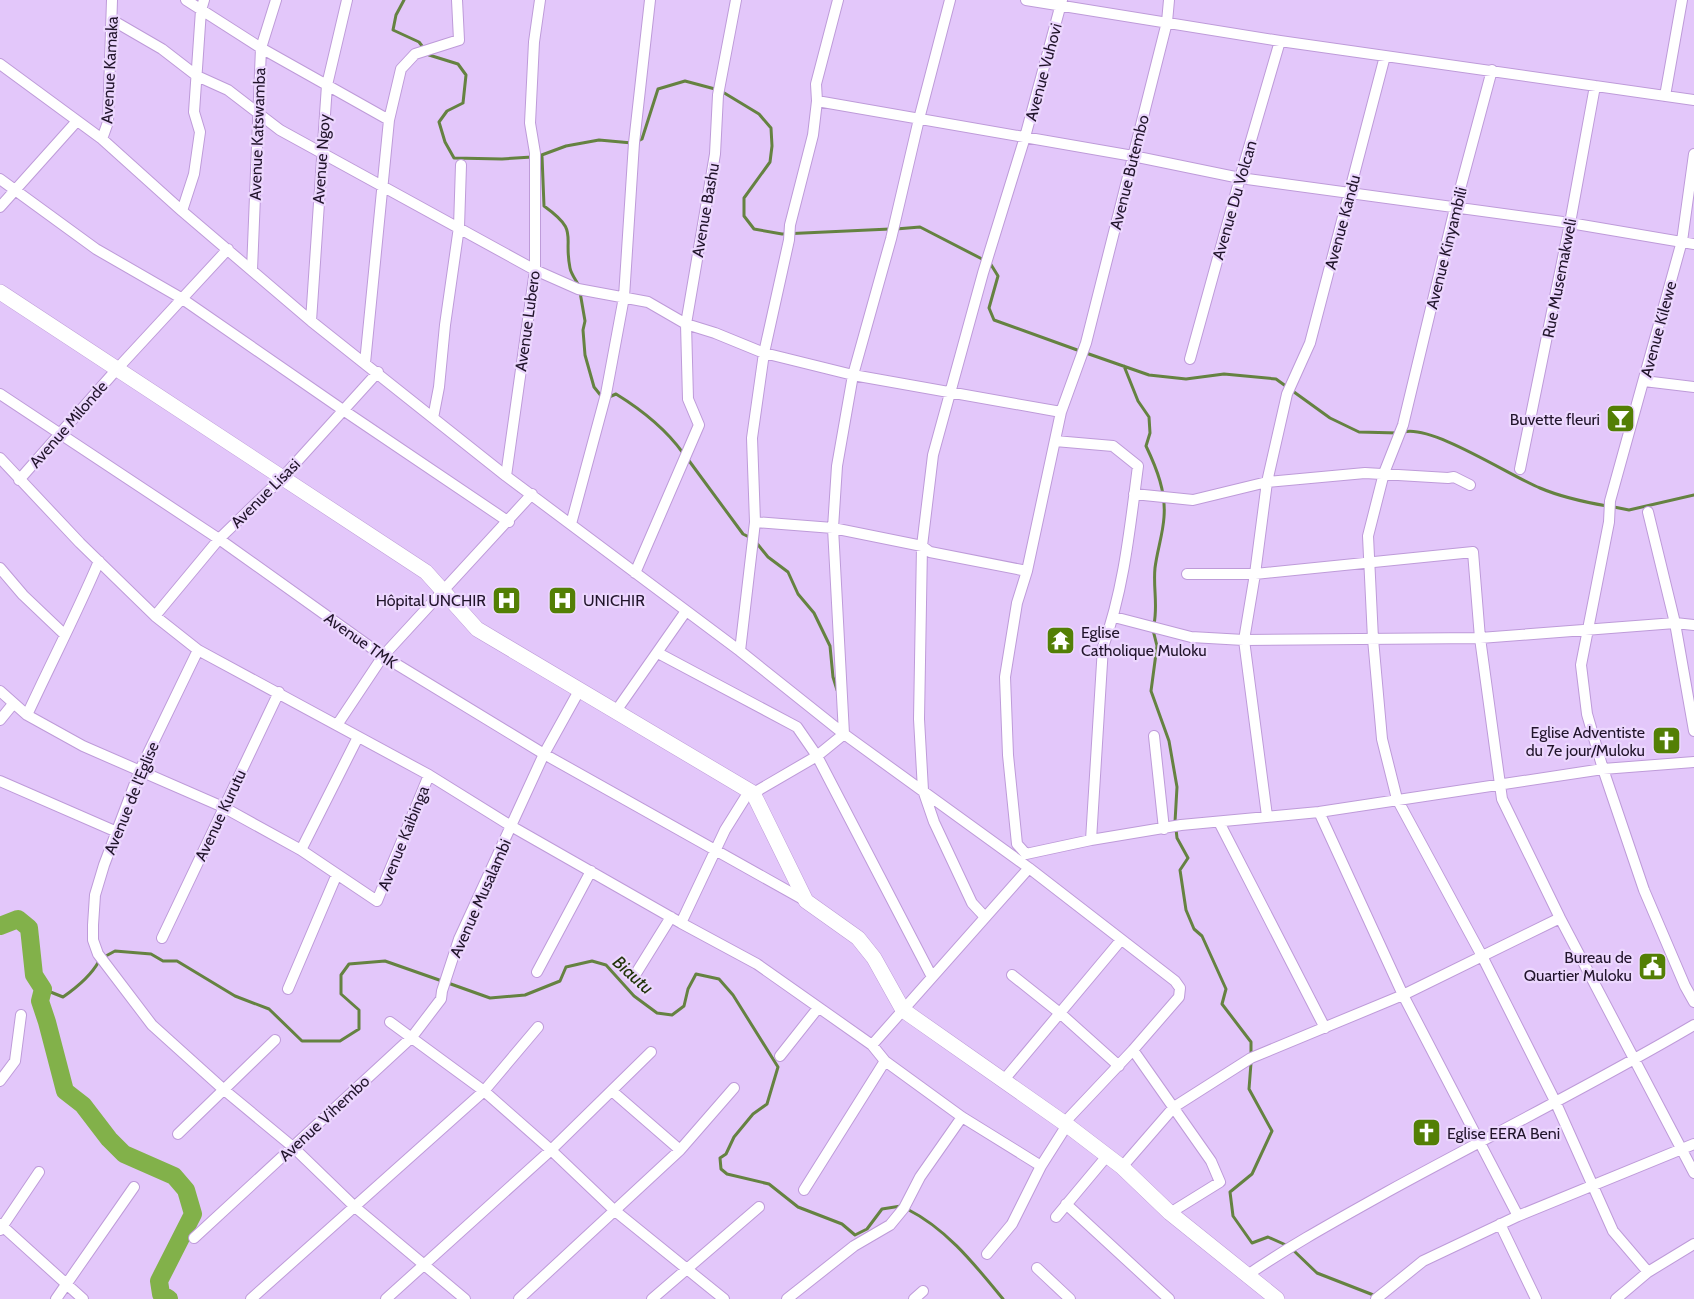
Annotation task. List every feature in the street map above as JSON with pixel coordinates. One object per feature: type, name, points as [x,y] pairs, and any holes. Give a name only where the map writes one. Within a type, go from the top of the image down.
[{"type":"street","name":"Avenue Kamaka","points":[[102,139],[108,122],[112,0]]},
{"type":"street","points":[[186,0],[202,5],[261,48],[389,120]]},
{"type":"street","name":"Avenue Katswamba","points":[[252,270],[261,48],[276,0]]},
{"type":"street","name":"Avenue Ngoy","points":[[311,321],[327,85],[348,0]]},
{"type":"street","points":[[365,363],[389,120],[401,69],[415,54],[459,40],[457,0]]},
{"type":"street","name":"Avenue Lubero","points":[[506,476],[535,270],[536,166],[530,123],[534,42],[540,0]]},
{"type":"street","points":[[571,524],[605,397],[624,297],[634,143],[650,0]]},
{"type":"street","name":"Avenue Bashu","points":[[635,573],[699,425],[688,399],[686,324],[715,154],[718,94],[736,0]]},
{"type":"street","points":[[740,651],[755,522],[752,438],[765,353],[789,240],[790,225],[813,135],[817,101],[816,84],[838,0]]},
{"type":"street","points":[[844,734],[833,528],[837,466],[853,375],[891,239],[919,118],[950,0]]},
{"type":"street","points":[[1026,0],[1061,3],[1280,41],[1694,100]]},
{"type":"street","name":"Avenue Butembo","points":[[1026,862],[1017,844],[1008,755],[1005,678],[1017,603],[1027,571],[1061,412],[1086,343],[1167,22],[1169,0]]},
{"type":"street","points":[[1665,96],[1682,0]]},
{"type":"street","name":"Avenue Vuhovi","points":[[985,917],[972,903],[934,822],[923,790],[919,719],[922,546],[933,455],[983,273],[1025,137],[1061,3]]},
{"type":"street","points":[[182,211],[194,174],[200,132],[194,112],[202,5]]},
{"type":"street","points":[[112,20],[162,49],[197,76],[228,90],[280,130],[535,270],[580,290],[648,302],[686,324],[765,353],[853,375],[1061,412]]},
{"type":"street","name":"Avenue Du Volcan","points":[[1190,359],[1280,41]]},
{"type":"street","name":"Avenue Kandu","points":[[1267,816],[1244,640],[1268,482],[1289,390],[1310,343],[1385,56]]},
{"type":"street","points":[[0,64],[102,139],[311,321],[506,476],[740,651],[844,734],[1026,862],[1175,981],[1180,988],[1179,997],[1066,1124],[1041,1166],[1012,1224],[987,1254]]},
{"type":"street","name":"Avenue Kinyambili","points":[[1492,70],[1455,208],[1403,425],[1384,473],[1368,536],[1373,639],[1382,739],[1397,799],[1482,956],[1556,1101],[1613,1231],[1648,1272]]},
{"type":"street","name":"Rue Musemakweli","points":[[1520,469],[1570,224],[1594,86]]},
{"type":"street","points":[[817,101],[1133,156],[1240,178],[1570,224],[1694,244]]},
{"type":"street","points":[[0,207],[77,121]]},
{"type":"street","name":"Avenue Kilewe","points":[[1694,154],[1682,242],[1610,501],[1610,515],[1581,665],[1587,714],[1603,769],[1644,890],[1694,1002]]},
{"type":"street","points":[[433,418],[440,387],[445,325],[459,227],[461,165]]},
{"type":"street","points":[[0,179],[96,249],[181,298],[508,522]]},
{"type":"street","points":[[117,369],[228,249]]},
{"type":"street","points":[[0,292],[426,572],[477,629],[753,793],[806,901],[858,938],[874,958],[903,1010],[1066,1124],[1122,1167],[1170,1213],[1277,1299]]},
{"type":"street","name":"Avenue Milonde","points":[[19,480],[117,369]]},
{"type":"street","name":"Avenue Lisasi","points":[[155,616],[219,540],[282,478],[378,372]]},
{"type":"street","points":[[1644,381],[1694,387]]},
{"type":"street","name":"Avenue TMK","points":[[0,394],[58,435],[219,540],[383,656],[544,754],[806,901]]},
{"type":"street","points":[[1054,441],[1113,446],[1138,466],[1126,557],[1114,617],[1103,647],[1090,840]]},
{"type":"street","points":[[0,458],[19,480],[155,616],[198,650],[429,775],[512,826],[757,964],[872,1045],[885,1061],[962,1117],[1041,1166]]},
{"type":"street","points":[[1134,494],[1193,500],[1268,482],[1365,473],[1454,477],[1470,485]]},
{"type":"street","points":[[337,725],[383,656],[532,494]]},
{"type":"street","points":[[1648,512],[1675,623],[1694,731]]},
{"type":"street","points":[[755,522],[833,528],[922,546],[930,552],[1027,571]]},
{"type":"street","points":[[1186,574],[1255,574],[1473,552],[1480,638],[1502,799],[1560,918],[1694,1173]]},
{"type":"street","points":[[27,715],[64,634],[80,606],[99,561]]},
{"type":"street","points":[[0,568],[23,595],[64,634]]},
{"type":"street","points":[[616,711],[686,611]]},
{"type":"street","points":[[1114,617],[1191,637],[1244,640],[1480,638],[1675,623],[1694,625]]},
{"type":"street","name":"Avenue de l'Eglise","points":[[198,650],[140,770],[104,865],[95,895],[93,940],[101,959],[152,1025],[223,1089]]},
{"type":"street","points":[[658,653],[797,727],[817,756],[932,976]]},
{"type":"street","name":"Avenue Musalambi","points":[[442,991],[459,939],[544,754],[580,689]]},
{"type":"street","points":[[0,691],[27,715],[83,746],[223,807],[301,850],[337,874],[288,988]]},
{"type":"street","name":"Avenue Kurutu","points":[[162,938],[279,692]]},
{"type":"street","points":[[0,720],[13,704]]},
{"type":"street","points":[[681,923],[715,851],[744,798],[817,756],[844,734]]},
{"type":"street","points":[[1154,736],[1171,827]]},
{"type":"street","points":[[301,850],[358,737]]},
{"type":"street","points":[[872,1045],[985,917],[1026,862],[1090,840],[1171,827],[1319,812],[1603,769],[1694,762]]},
{"type":"street","name":"Avenue Kaibinga","points":[[337,874],[377,901],[429,775]]},
{"type":"street","points":[[0,781],[117,832]]},
{"type":"street","points":[[1319,812],[1403,995],[1518,1216]]},
{"type":"street","points":[[1219,822],[1325,1028]]},
{"type":"street","points":[[537,972],[591,871]]},
{"type":"street","points":[[635,975],[671,916]]},
{"type":"street","points":[[1122,1167],[1174,1107],[1251,1058],[1403,995],[1560,918]]},
{"type":"street","points":[[1003,1081],[1121,940]]},
{"type":"street","points":[[1012,975],[1061,1014],[1119,1066]]},
{"type":"street","name":"Avenue Vihembo","points":[[194,1238],[412,1037],[441,999],[442,991]]},
{"type":"street","points":[[780,1056],[818,1008]]},
{"type":"street","points":[[0,1081],[15,1061],[21,1015]]},
{"type":"street","points":[[390,1022],[484,1091],[614,1210],[724,1299]]},
{"type":"street","points":[[1246,1276],[1289,1246],[1480,1141],[1635,1060],[1694,1025]]},
{"type":"street","points":[[251,1299],[484,1091],[538,1027]]},
{"type":"street","points":[[178,1134],[274,1040]]},
{"type":"street","points":[[1133,1050],[1211,1161],[1220,1182],[1170,1213]]},
{"type":"street","points":[[386,1299],[551,1150],[651,1052]]},
{"type":"street","points":[[804,1190],[885,1061]]},
{"type":"street","points":[[519,1299],[680,1150],[734,1088]]},
{"type":"street","points":[[223,1089],[293,1147],[356,1207],[465,1299]]},
{"type":"street","points":[[612,1091],[680,1150]]},
{"type":"street","points":[[787,1299],[854,1246],[890,1225],[903,1209],[920,1177],[962,1117]]},
{"type":"street","points":[[1378,1297],[1423,1261],[1592,1184],[1694,1144]]},
{"type":"street","points":[[1056,1217],[1107,1156]]},
{"type":"street","points":[[39,1172],[1,1227],[83,1299]]},
{"type":"street","points":[[56,1299],[134,1187]]},
{"type":"street","points":[[1066,1204],[1169,1299]]},
{"type":"street","points":[[652,1299],[759,1207]]},
{"type":"street","points":[[1500,1224],[1536,1299]]},
{"type":"street","points":[[1616,1299],[1648,1272],[1694,1244]]},
{"type":"street","points":[[1037,1268],[1070,1299]]},
{"type":"waterway","points":[[404,0],[396,15],[393,30],[419,42],[429,55],[458,64],[466,75],[463,103],[447,111],[439,122],[445,142],[454,158],[532,157]]},
{"type":"waterway","points":[[638,141],[642,139],[658,89],[685,81],[715,89]]},
{"type":"waterway","points":[[721,91],[759,114],[771,128],[770,162],[744,198],[744,216],[754,229],[782,234],[890,229]]},
{"type":"waterway","points":[[539,156],[566,146],[599,140],[632,143]]},
{"type":"waterway","points":[[542,156],[544,206],[566,228],[570,268],[579,286]]},
{"type":"waterway","points":[[896,229],[920,227],[984,260]]},
{"type":"waterway","points":[[990,263],[998,276],[989,308],[994,320],[1080,351]]},
{"type":"waterway","points":[[580,292],[585,321],[583,330],[585,355],[594,387],[602,397]]},
{"type":"waterway","points":[[1086,353],[1149,375],[1186,379],[1224,374],[1276,379],[1330,418],[1359,432],[1398,433]]},
{"type":"waterway","points":[[1124,366],[1138,401],[1149,417],[1150,433],[1146,446],[1157,472],[1164,499],[1163,523],[1155,568],[1154,624]]},
{"type":"waterway","points":[[609,397],[616,394],[644,413],[669,435],[683,453]]},
{"type":"waterway","points":[[1404,432],[1433,436],[1452,443],[1548,491],[1607,506]]},
{"type":"waterway","points":[[687,458],[743,534],[749,537]]},
{"type":"waterway","points":[[1614,507],[1629,510],[1694,495]]},
{"type":"waterway","points":[[755,541],[768,557],[788,572],[798,594],[814,613],[830,646],[833,677],[837,690]]},
{"type":"waterway","points":[[1153,630],[1157,646],[1151,691],[1169,741],[1177,787],[1175,822]]},
{"type":"waterway","points":[[1176,829],[1177,838],[1188,858],[1180,870],[1186,910],[1194,929],[1202,936],[1226,989],[1222,1004],[1251,1042],[1251,1054]]},
{"type":"waterway","points":[[0,926],[18,919],[29,928],[34,975],[43,989],[40,1001],[65,1091],[83,1105],[109,1139],[124,1154],[174,1176],[186,1190],[193,1214],[159,1281],[161,1294],[169,1299]]},
{"type":"waterway","name":"Biautu","points":[[104,957],[115,951],[151,954],[163,961],[177,961],[235,996],[269,1009],[302,1041],[340,1041],[359,1029],[359,1010],[341,994],[341,975],[349,964],[385,961],[442,981]]},
{"type":"waterway","name":"Biautu","points":[[43,989],[63,997],[83,980],[99,961]]},
{"type":"waterway","name":"Biautu","points":[[448,983],[490,998],[525,995],[560,981],[566,967],[592,961],[606,965],[634,996],[657,1013],[672,1015],[684,1006],[688,989],[696,974],[719,979],[733,995],[778,1067],[767,1104],[753,1114],[734,1137],[726,1154],[720,1158],[721,1169],[727,1174],[769,1184],[798,1207],[842,1224],[855,1235],[867,1229],[882,1209],[901,1206]]},
{"type":"waterway","points":[[1251,1063],[1249,1089],[1272,1131],[1252,1174],[1230,1192],[1233,1216],[1252,1243],[1268,1237],[1286,1245]]},
{"type":"waterway","name":"Biautu","points":[[907,1209],[948,1237],[1003,1299]]},
{"type":"waterway","points":[[1292,1249],[1317,1273],[1376,1296]]},
{"type":"place","name":"Buvette fleuri","points":[[1621,419]]},
{"type":"place","name":"Hôpital UNCHIR","points":[[507,600]]},
{"type":"place","name":"UNICHIR","points":[[562,600]]},
{"type":"place","name":"Eglise Catholique Muloku","points":[[1060,641]]},
{"type":"place","name":"Eglise Adventiste du 7e jour/Muloku","points":[[1666,741]]},
{"type":"place","name":"Bureau de Quartier Muloku","points":[[1653,966]]},
{"type":"place","name":"Eglise EERA Beni","points":[[1426,1133]]}]
